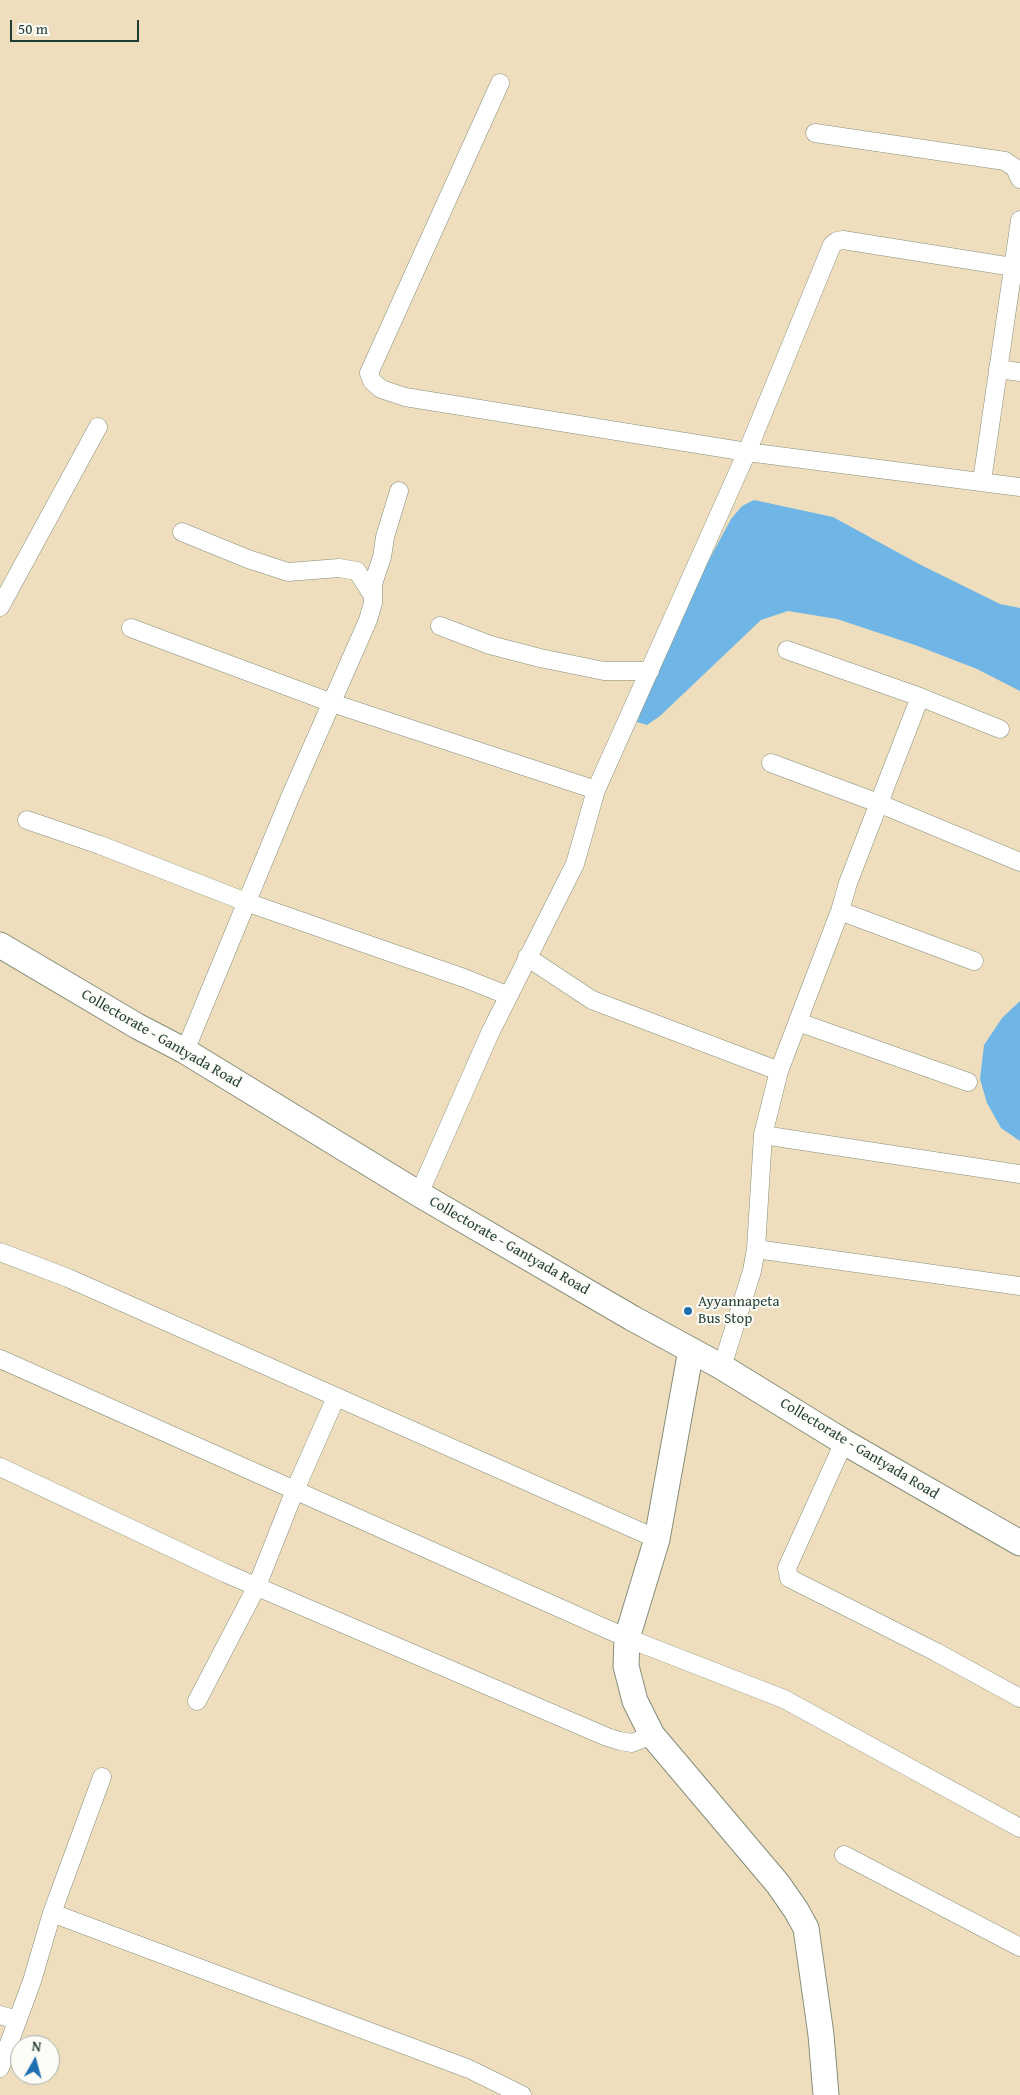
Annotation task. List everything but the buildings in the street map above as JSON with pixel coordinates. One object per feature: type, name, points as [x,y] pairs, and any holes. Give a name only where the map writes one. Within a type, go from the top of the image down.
[{"type":"street","points":[[500,83],[368,373],[372,381],[380,389],[405,397],[747,452],[1020,487]]},
{"type":"street","points":[[816,132],[1004,161],[1015,168],[1020,179]]},
{"type":"street","points":[[982,481],[998,369],[1017,267],[1020,220]]},
{"type":"street","points":[[419,1194],[490,1033],[575,864],[596,790],[747,452],[832,245],[837,241],[843,240],[1017,267]]},
{"type":"street","points":[[998,369],[1020,372]]},
{"type":"street","points":[[0,607],[98,427]]},
{"type":"street","points":[[185,1051],[246,902],[368,620],[385,537],[399,492]]},
{"type":"street","points":[[182,532],[288,572],[339,568],[357,570],[373,596]]},
{"type":"street","points":[[440,626],[490,645],[540,658],[604,671],[650,671]]},
{"type":"street","points":[[131,628],[332,703],[596,790]]},
{"type":"street","points":[[787,650],[920,697],[1000,729]]},
{"type":"street","points":[[722,1367],[752,1271],[756,1249],[763,1135],[779,1071],[878,803],[920,697]]},
{"type":"street","points":[[770,763],[878,803],[1020,862]]},
{"type":"street","points":[[27,820],[100,845],[246,902],[455,975],[509,996]]},
{"type":"street","points":[[840,910],[974,961]]},
{"type":"street","name":"Collectorate - Gantyada Road","points":[[0,945],[137,1026],[185,1051],[419,1194],[722,1367],[844,1442],[1020,1543]]},
{"type":"street","points":[[527,957],[592,1000],[779,1071]]},
{"type":"street","points":[[798,1022],[968,1082]]},
{"type":"street","points":[[763,1135],[1020,1174]]},
{"type":"street","points":[[756,1249],[1020,1286]]},
{"type":"street","points":[[0,1252],[77,1282],[656,1539]]},
{"type":"street","points":[[691,1350],[656,1539],[627,1638],[626,1666],[629,1684],[635,1701],[652,1735],[778,1884],[806,1928],[821,2035],[826,2095]]},
{"type":"street","points":[[0,1359],[627,1638],[784,1699],[1020,1828]]},
{"type":"street","points":[[197,1701],[257,1586],[295,1490],[336,1397]]},
{"type":"street","points":[[844,1442],[787,1568],[789,1578],[936,1652],[1020,1698]]},
{"type":"street","points":[[0,1468],[224,1573],[607,1737],[632,1743],[652,1735]]},
{"type":"street","points":[[0,2068],[32,1981],[52,1913],[102,1777]]},
{"type":"street","points":[[844,1855],[1020,1948]]},
{"type":"street","points":[[52,1913],[469,2069],[522,2095]]},
{"type":"street","points":[[0,2015],[17,2020]]},
{"type":"water","points":[[754,500],[833,517],[919,564],[1000,604],[1020,608],[1020,691],[977,669],[915,645],[837,619],[788,611],[761,620],[660,716],[647,725],[637,722],[667,644],[688,599],[731,519],[742,506]]},
{"type":"water","points":[[1020,1001],[1020,1141],[1001,1128],[987,1103],[980,1079],[984,1045],[1002,1018]]},
{"type":"place","name":"Ayyannapeta Bus Stop","points":[[688,1311]]}]
